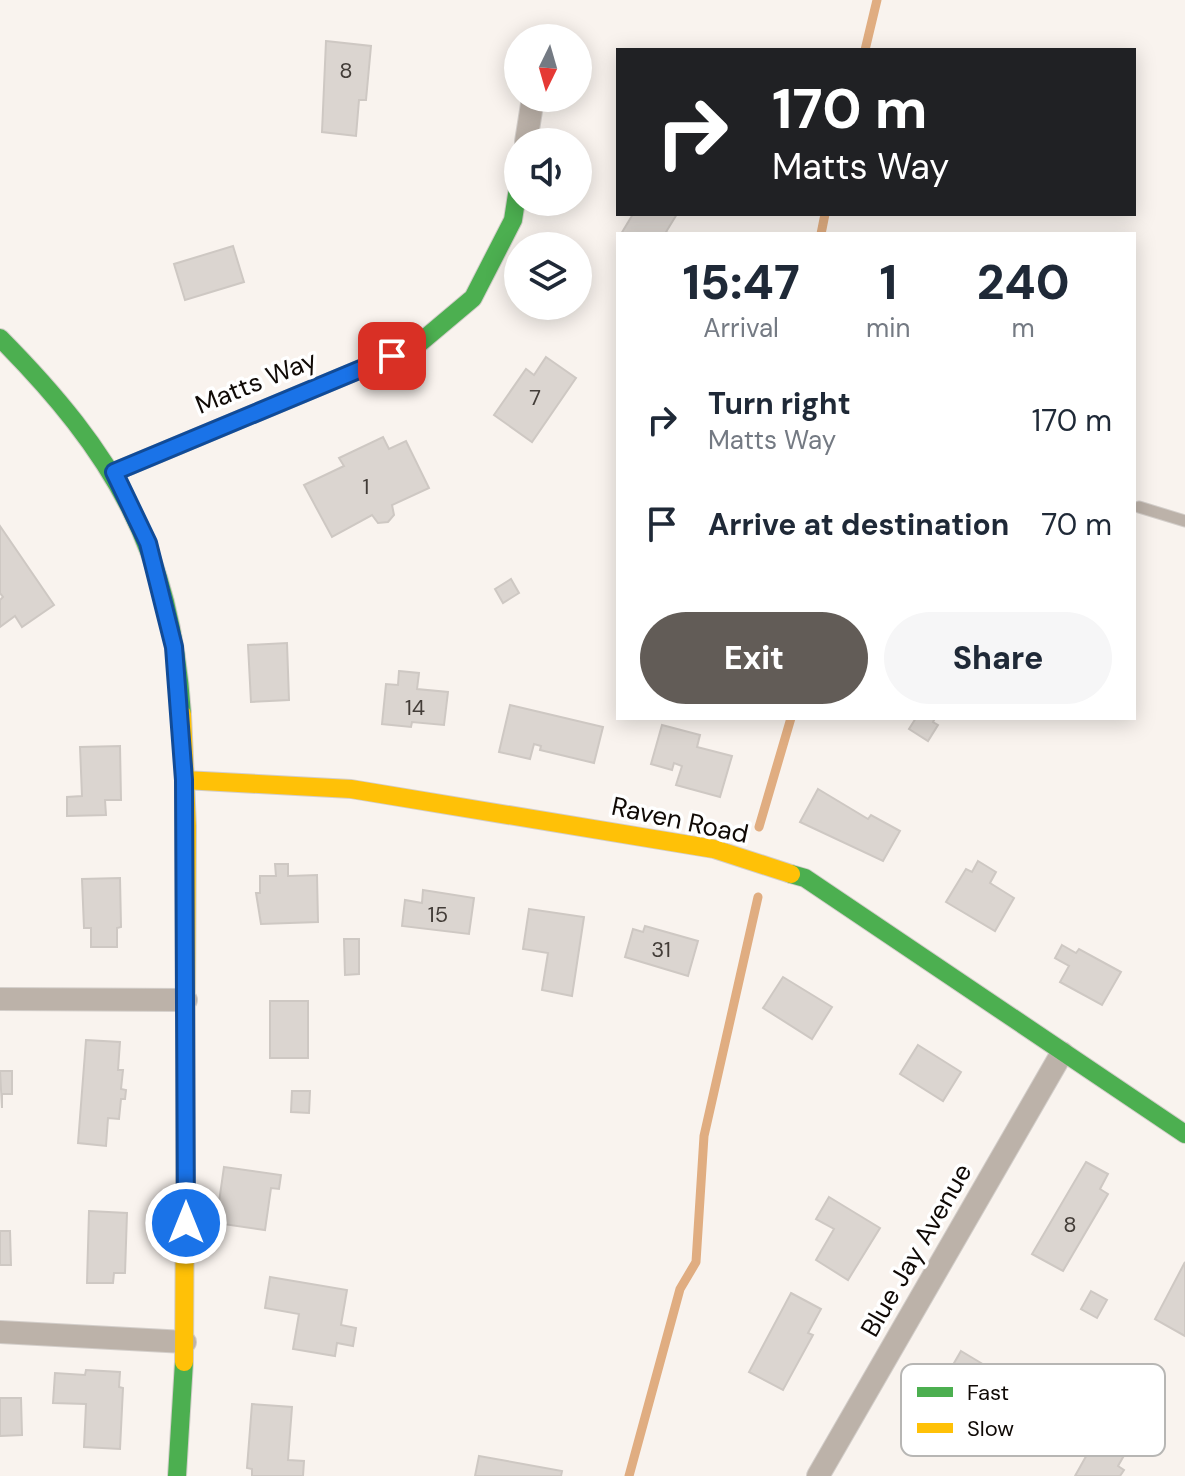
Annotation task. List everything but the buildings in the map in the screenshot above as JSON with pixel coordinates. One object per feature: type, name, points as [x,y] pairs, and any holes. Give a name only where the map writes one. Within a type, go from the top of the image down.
[{"type":"street","name":"Matts Way","points":[[114,472],[416,346],[473,298],[514,216]]},
{"type":"street","points":[[0,338],[62,400],[114,472],[148,543],[174,647],[184,780],[186,1000],[185,1342],[177,1476]]},
{"type":"street","name":"Raven Road","points":[[184,780],[351,789],[714,849],[805,878],[1185,1134]]},
{"type":"street","points":[[0,999],[186,1000]]},
{"type":"street","name":"Blue Jay Avenue","points":[[818,1476],[1062,1053]]},
{"type":"street","points":[[0,1332],[185,1342]]},
{"type":"lane","points":[[1139,507],[1185,521]]},
{"type":"waterway","points":[[865,48],[877,0]]},
{"type":"waterway","points":[[821,232],[825,216]]},
{"type":"waterway","points":[[759,827],[790,720]]},
{"type":"waterway","points":[[629,1476],[680,1289],[696,1262],[704,1136],[758,897]]},
{"type":"traffic: fast","points":[[114,472],[416,346],[473,298],[514,216]]},
{"type":"traffic: fast","points":[[0,338],[75,422],[130,507],[150,553],[165,602],[176,655],[182,714]]},
{"type":"traffic: fast","points":[[791,874],[805,878],[1185,1134]]},
{"type":"traffic: fast","points":[[177,1476],[184,1362]]},
{"type":"traffic: slow","points":[[182,714],[187,826],[184,1362]]},
{"type":"traffic: slow","points":[[184,780],[351,789],[714,849],[791,874]]},
{"type":"route","points":[[186,1223],[186,874],[184,780],[174,647],[148,543],[114,472],[392,356]]}]
